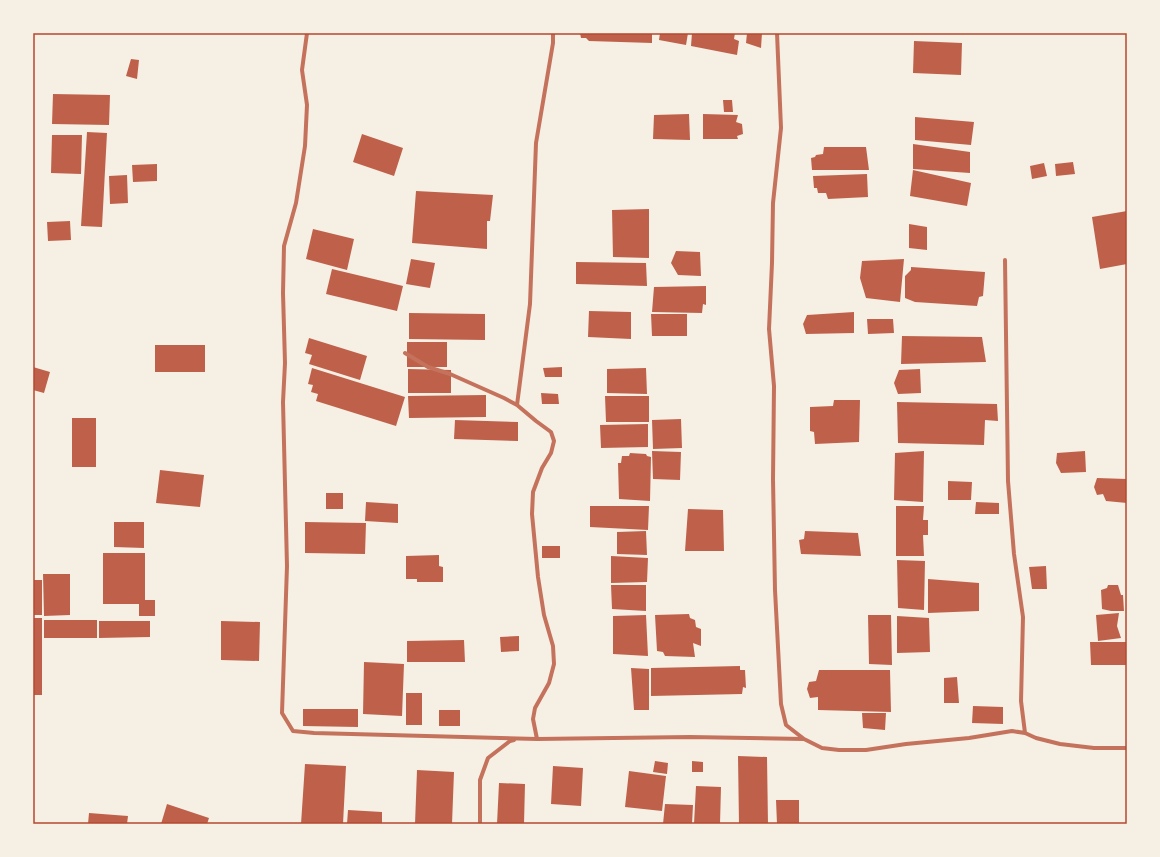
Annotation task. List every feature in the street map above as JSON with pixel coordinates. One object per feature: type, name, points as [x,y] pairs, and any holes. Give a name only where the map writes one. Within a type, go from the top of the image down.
[{"type":"street","points":[[307,33],[302,70],[307,105],[305,146],[296,203],[284,246],[283,293],[285,363],[283,402],[287,566],[282,713],[293,731],[314,733],[537,739],[690,737],[804,739]]},
{"type":"street","points":[[517,405],[530,304],[536,143],[553,43],[553,33]]},
{"type":"street","points":[[777,33],[781,128],[773,204],[769,329],[774,386],[773,479],[775,590],[781,704],[786,725],[804,739],[822,748],[839,750],[866,750],[906,744],[969,738],[1012,730],[1060,744],[1094,748],[1127,748]]},
{"type":"street","points":[[1005,260],[1008,481],[1014,554],[1023,617],[1021,701],[1025,733]]},
{"type":"street","points":[[405,354],[428,367],[450,374],[504,398],[517,405],[551,432],[554,441],[551,453],[542,468],[533,492],[532,514],[538,577],[544,615],[553,646],[554,664],[549,683],[535,708],[533,719],[537,739]]},
{"type":"street","points":[[480,824],[480,780],[488,758],[510,741],[537,739]]},
{"type":"building","points":[[580,33],[652,33],[652,43],[589,41],[586,38],[581,38]]},
{"type":"building","points":[[660,33],[688,33],[686,45],[659,40]]},
{"type":"building","points":[[692,33],[735,33],[734,39],[739,41],[737,55],[691,46]]},
{"type":"building","points":[[747,33],[762,33],[761,48],[746,43]]},
{"type":"building","points":[[914,41],[962,43],[961,75],[913,73]]},
{"type":"building","points":[[131,59],[139,60],[137,79],[126,76]]},
{"type":"building","points":[[53,94],[110,95],[109,125],[52,124]]},
{"type":"building","points":[[723,100],[732,100],[733,112],[724,112]]},
{"type":"building","points":[[689,114],[690,140],[653,139],[654,115]]},
{"type":"building","points":[[703,114],[738,115],[736,122],[742,124],[743,134],[737,136],[738,139],[703,139]]},
{"type":"building","points":[[915,117],[974,122],[971,145],[915,140]]},
{"type":"building","points":[[87,132],[107,133],[102,227],[81,226]]},
{"type":"building","points":[[362,134],[403,148],[394,176],[353,162]]},
{"type":"building","points":[[52,135],[82,135],[81,174],[51,173]]},
{"type":"building","points":[[913,144],[970,152],[970,173],[913,169]]},
{"type":"building","points":[[824,147],[866,147],[869,170],[812,170],[811,158],[815,157],[816,155],[823,154]]},
{"type":"building","points":[[1073,162],[1075,174],[1056,176],[1055,164]]},
{"type":"building","points":[[1044,163],[1047,176],[1032,179],[1030,166]]},
{"type":"building","points":[[157,164],[157,181],[133,182],[132,165]]},
{"type":"building","points":[[913,170],[971,183],[967,206],[910,196]]},
{"type":"building","points":[[867,174],[868,197],[828,199],[826,193],[818,193],[817,188],[814,188],[813,176]]},
{"type":"building","points":[[127,175],[128,203],[110,204],[109,176]]},
{"type":"building","points":[[416,191],[493,195],[490,221],[487,221],[487,249],[412,243]]},
{"type":"building","points":[[649,209],[649,258],[613,257],[612,210]]},
{"type":"building","points":[[1127,211],[1127,264],[1100,269],[1092,217]]},
{"type":"building","points":[[70,221],[71,240],[48,241],[47,222]]},
{"type":"building","points":[[909,224],[927,227],[927,250],[909,248]]},
{"type":"building","points":[[313,229],[354,239],[347,270],[306,259]]},
{"type":"building","points":[[676,251],[700,252],[701,276],[678,275],[671,263]]},
{"type":"building","points":[[411,259],[435,263],[430,288],[406,284]]},
{"type":"building","points":[[904,259],[900,302],[866,298],[860,278],[862,261]]},
{"type":"building","points":[[576,262],[646,263],[647,286],[576,284]]},
{"type":"building","points":[[911,267],[985,272],[983,296],[979,297],[977,306],[915,302],[905,298],[905,276],[911,270]]},
{"type":"building","points":[[332,269],[403,286],[397,311],[326,294]]},
{"type":"building","points":[[706,286],[706,305],[703,304],[702,313],[652,312],[654,287]]},
{"type":"building","points":[[589,311],[631,312],[631,339],[588,337]]},
{"type":"building","points":[[854,312],[854,333],[806,334],[803,324],[807,315]]},
{"type":"building","points":[[409,313],[485,314],[485,340],[409,339]]},
{"type":"building","points":[[651,314],[687,314],[687,336],[652,336]]},
{"type":"building","points":[[867,319],[893,319],[894,333],[868,334]]},
{"type":"building","points":[[902,336],[982,337],[986,362],[901,364]]},
{"type":"building","points":[[309,338],[367,356],[360,380],[309,364],[312,355],[305,353]]},
{"type":"building","points":[[407,342],[447,342],[447,367],[407,367]]},
{"type":"building","points":[[155,345],[205,345],[205,372],[155,372]]},
{"type":"building","points":[[33,367],[50,372],[44,393],[33,390]]},
{"type":"building","points":[[562,367],[562,377],[545,377],[543,368]]},
{"type":"building","points":[[312,368],[405,397],[396,426],[316,401],[318,394],[311,392],[313,385],[308,384]]},
{"type":"building","points":[[646,368],[647,394],[607,393],[607,369]]},
{"type":"building","points":[[408,369],[451,370],[451,393],[408,393]]},
{"type":"building","points":[[920,369],[921,393],[898,394],[894,383],[899,370]]},
{"type":"building","points":[[541,393],[558,394],[559,404],[542,404]]},
{"type":"building","points":[[486,395],[486,417],[409,418],[408,396]]},
{"type":"building","points":[[605,396],[649,396],[649,422],[606,422]]},
{"type":"building","points":[[834,400],[860,400],[859,442],[815,444],[814,432],[810,431],[810,407],[833,406]]},
{"type":"building","points":[[897,402],[997,404],[998,421],[985,420],[984,445],[898,443]]},
{"type":"building","points":[[72,418],[96,418],[96,467],[72,467]]},
{"type":"building","points":[[681,419],[682,448],[653,449],[652,420]]},
{"type":"building","points":[[455,420],[518,422],[518,441],[454,439]]},
{"type":"building","points":[[648,424],[648,447],[601,448],[600,425]]},
{"type":"building","points":[[652,451],[681,452],[680,480],[653,479]]},
{"type":"building","points":[[924,451],[923,502],[894,500],[895,453]]},
{"type":"building","points":[[1085,451],[1086,472],[1061,473],[1056,463],[1057,453]]},
{"type":"building","points":[[630,453],[646,454],[647,456],[651,457],[650,501],[619,499],[618,463],[621,463],[622,456],[629,456]]},
{"type":"building","points":[[160,470],[204,475],[200,507],[156,503]]},
{"type":"building","points":[[1097,478],[1127,479],[1127,503],[1106,501],[1103,494],[1097,495],[1094,487]]},
{"type":"building","points":[[948,481],[972,482],[971,500],[948,500]]},
{"type":"building","points":[[326,493],[343,493],[343,509],[326,509]]},
{"type":"building","points":[[366,502],[398,504],[398,523],[365,521]]},
{"type":"building","points":[[976,502],[999,503],[999,514],[975,514]]},
{"type":"building","points":[[590,506],[649,506],[648,530],[590,527]]},
{"type":"building","points":[[896,506],[924,506],[923,520],[928,520],[928,535],[923,535],[924,556],[896,556]]},
{"type":"building","points":[[688,509],[723,510],[724,551],[685,551]]},
{"type":"building","points":[[114,522],[144,522],[144,548],[114,547]]},
{"type":"building","points":[[305,522],[366,523],[365,554],[305,553]]},
{"type":"building","points":[[646,531],[647,555],[617,554],[617,532]]},
{"type":"building","points":[[805,531],[858,533],[861,556],[801,554],[799,540],[804,539]]},
{"type":"building","points":[[542,546],[560,546],[560,558],[542,558]]},
{"type":"building","points":[[103,553],[145,553],[145,600],[155,600],[155,616],[139,616],[139,604],[103,604]]},
{"type":"building","points":[[439,555],[439,566],[443,567],[443,582],[417,582],[417,579],[406,579],[406,556]]},
{"type":"building","points":[[611,556],[648,558],[647,582],[611,583]]},
{"type":"building","points":[[897,560],[925,561],[924,610],[898,608]]},
{"type":"building","points":[[1046,566],[1047,589],[1032,589],[1029,567]]},
{"type":"building","points":[[43,574],[70,574],[70,615],[44,616]]},
{"type":"building","points":[[928,579],[979,583],[979,611],[928,613]]},
{"type":"building","points":[[33,580],[42,580],[42,615],[33,615]]},
{"type":"building","points":[[611,585],[646,585],[646,611],[612,609]]},
{"type":"building","points":[[1108,585],[1118,585],[1121,595],[1123,595],[1124,611],[1102,609],[1101,590],[1107,588]]},
{"type":"building","points":[[1119,613],[1117,626],[1121,638],[1098,641],[1096,615]]},
{"type":"building","points":[[689,614],[690,618],[695,620],[696,627],[701,629],[701,646],[693,643],[695,657],[665,656],[663,652],[657,651],[655,615]]},
{"type":"building","points":[[646,615],[648,656],[613,654],[613,616]]},
{"type":"building","points":[[868,615],[891,615],[892,665],[869,664]]},
{"type":"building","points":[[897,616],[929,618],[930,652],[897,653]]},
{"type":"building","points":[[33,618],[42,618],[42,695],[33,695]]},
{"type":"building","points":[[44,620],[97,620],[97,638],[44,638]]},
{"type":"building","points":[[99,621],[150,621],[150,637],[99,638]]},
{"type":"building","points":[[221,621],[260,622],[259,661],[221,660]]},
{"type":"building","points":[[519,636],[519,651],[501,652],[500,637]]},
{"type":"building","points":[[464,640],[465,662],[407,662],[407,641]]},
{"type":"building","points":[[1090,642],[1127,642],[1127,665],[1091,665]]},
{"type":"building","points":[[364,662],[404,664],[402,716],[363,714]]},
{"type":"building","points":[[740,666],[740,670],[745,670],[746,688],[743,687],[742,694],[651,696],[651,668]]},
{"type":"building","points":[[631,668],[649,669],[649,710],[634,710]]},
{"type":"building","points":[[819,670],[890,670],[891,712],[818,710],[818,697],[810,698],[807,689],[809,682],[816,681]]},
{"type":"building","points":[[957,677],[959,703],[944,703],[944,678]]},
{"type":"building","points":[[406,693],[422,693],[422,725],[406,725]]},
{"type":"building","points":[[973,706],[1003,707],[1003,724],[972,723]]},
{"type":"building","points":[[303,709],[358,709],[358,727],[303,726]]},
{"type":"building","points":[[439,710],[460,710],[460,726],[439,726]]},
{"type":"building","points":[[862,713],[886,713],[885,730],[863,728]]},
{"type":"building","points":[[738,756],[767,757],[768,824],[739,824]]},
{"type":"building","points":[[655,761],[668,763],[667,774],[653,772]]},
{"type":"building","points":[[692,761],[703,762],[703,772],[692,772]]},
{"type":"building","points":[[305,764],[346,766],[343,824],[301,824]]},
{"type":"building","points":[[553,766],[583,768],[581,806],[551,804]]},
{"type":"building","points":[[417,770],[454,772],[452,824],[415,824]]},
{"type":"building","points":[[629,771],[666,776],[662,811],[625,807]]},
{"type":"building","points":[[499,783],[525,784],[524,824],[497,824]]},
{"type":"building","points":[[696,786],[721,787],[720,824],[694,824]]},
{"type":"building","points":[[776,800],[799,800],[799,824],[777,824]]},
{"type":"building","points":[[167,804],[209,818],[207,824],[161,824]]},
{"type":"building","points":[[665,804],[693,805],[692,824],[663,824]]},
{"type":"building","points":[[348,810],[382,812],[382,824],[347,824]]},
{"type":"building","points":[[89,813],[128,816],[127,824],[88,824]]}]
